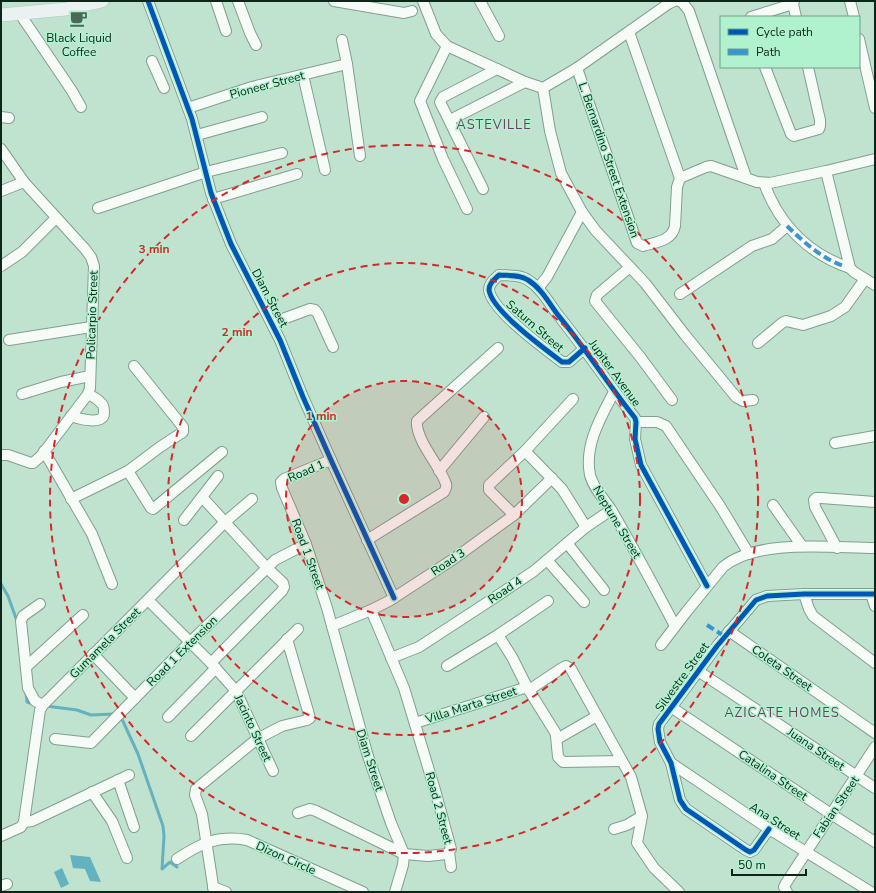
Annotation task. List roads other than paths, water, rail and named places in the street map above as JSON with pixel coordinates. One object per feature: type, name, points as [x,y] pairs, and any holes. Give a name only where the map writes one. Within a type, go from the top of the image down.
[{"type":"main road","points":[[1,15],[66,9],[102,1]]},
{"type":"street","name":"Diam Street","points":[[148,1],[188,108],[197,135],[213,198],[231,244],[251,286],[272,323],[331,460],[394,598]]},
{"type":"street","points":[[216,1],[226,32]]},
{"type":"street","points":[[238,1],[256,46]]},
{"type":"street","points":[[334,1],[404,13],[412,10]]},
{"type":"street","points":[[423,1],[436,34],[447,46],[525,82],[543,88],[550,131],[561,173],[582,212],[596,231],[630,267],[736,397],[744,401],[753,400]]},
{"type":"street","points":[[480,1],[499,36]]},
{"type":"street","name":"L. Bernardino Street Extension","points":[[543,88],[577,68],[674,1]]},
{"type":"street","points":[[679,1],[682,2],[689,11],[746,177]]},
{"type":"street","points":[[850,1],[854,16]]},
{"type":"street","points":[[753,16],[794,2],[796,16]]},
{"type":"street","points":[[20,14],[72,91],[81,107]]},
{"type":"street","name":"L. Bernardino Street Extension","points":[[577,68],[637,243],[643,246],[668,238],[674,232],[680,178],[629,32]]},
{"type":"street","points":[[342,40],[347,64],[360,156]]},
{"type":"street","points":[[860,42],[875,108]]},
{"type":"street","points":[[447,46],[420,101],[443,159],[467,209]]},
{"type":"street","points":[[152,61],[162,84],[176,75]]},
{"type":"street","name":"Pioneer Street","points":[[188,108],[252,87],[347,64]]},
{"type":"street","points":[[765,68],[791,134],[794,136],[819,129],[820,126],[808,68]]},
{"type":"street","points":[[483,189],[440,102],[441,99],[497,69]]},
{"type":"street","points":[[303,75],[326,170]]},
{"type":"street","points":[[450,120],[525,82]]},
{"type":"street","points":[[197,135],[262,117]]},
{"type":"street","name":"Policarpio Street","points":[[1,149],[24,182],[91,257],[94,266],[90,388],[88,394]]},
{"type":"street","points":[[98,208],[206,172],[282,153]]},
{"type":"street","points":[[680,178],[711,166],[764,183],[770,183],[875,159]]},
{"type":"street","points":[[826,171],[847,267]]},
{"type":"street","points":[[213,198],[297,174]]},
{"type":"street","points":[[1,191],[24,182]]},
{"type":"street","points":[[764,183],[771,201],[787,226],[808,246],[836,263],[847,267],[875,285]]},
{"type":"street","points":[[538,288],[547,277],[582,212]]},
{"type":"street","points":[[1,266],[22,252],[56,218]]},
{"type":"street","points":[[680,294],[752,246],[772,239],[787,226]]},
{"type":"street","points":[[630,267],[597,295],[595,301],[641,358],[672,400]]},
{"type":"street","name":"Saturn Street","points":[[538,288],[528,279],[518,276],[499,275],[491,282],[489,289],[492,298],[510,319],[562,362],[569,362],[585,348]]},
{"type":"street","points":[[758,343],[786,321],[803,325],[831,316],[845,307],[866,279]]},
{"type":"street","name":"Jupiter Avenue","points":[[538,288],[585,348],[614,392],[635,418],[635,439],[641,465],[708,586]]},
{"type":"street","points":[[272,323],[310,309],[315,310],[333,347]]},
{"type":"street","points":[[10,340],[91,327]]},
{"type":"street","points":[[367,540],[444,492],[446,489],[446,484],[418,430],[417,421],[498,348]]},
{"type":"street","points":[[71,499],[128,470],[183,432],[182,428],[134,366]]},
{"type":"street","points":[[22,394],[60,382],[90,376]]},
{"type":"street","name":"Neptune Street","points":[[614,392],[596,426],[592,441],[590,475],[593,483],[611,510],[675,626]]},
{"type":"street","points":[[1,455],[8,455],[31,463],[37,459],[88,394],[102,404],[104,410],[104,415],[102,418],[96,420],[84,421],[71,416]]},
{"type":"street","points":[[514,515],[489,490],[489,485],[525,451],[573,399]]},
{"type":"street","points":[[439,471],[484,418]]},
{"type":"street","points":[[636,422],[657,422],[666,426],[715,498],[749,554]]},
{"type":"street","points":[[835,443],[875,436]]},
{"type":"street","points":[[44,451],[92,534],[112,584]]},
{"type":"street","points":[[525,451],[552,478],[570,501],[586,527]]},
{"type":"street","points":[[128,470],[153,509],[222,452]]},
{"type":"street","name":"Road 1","points":[[281,482],[284,479],[331,460]]},
{"type":"street","points":[[184,520],[218,476]]},
{"type":"street","name":"Road 3","points":[[332,626],[371,610],[394,598],[480,540],[514,515],[552,478]]},
{"type":"street","name":"Road 1 Street","points":[[281,482],[282,488],[306,544],[332,626]]},
{"type":"street","points":[[168,717],[284,590],[283,583],[267,568],[202,496]]},
{"type":"street","points":[[837,548],[815,507],[814,500],[816,498],[821,498],[875,502]]},
{"type":"street","name":"Gumamela Street","points":[[24,822],[40,710],[43,705],[225,522],[252,499]]},
{"type":"street","points":[[774,505],[802,546]]},
{"type":"street","name":"Road 4","points":[[392,658],[419,647],[534,571],[586,527],[611,510]]},
{"type":"street","points":[[568,543],[604,590]]},
{"type":"street","name":"Road 1 Extension","points":[[56,739],[91,743],[189,643],[275,560],[306,544]]},
{"type":"street","points":[[661,645],[675,626],[730,561],[749,554],[778,548],[802,546],[875,548]]},
{"type":"street","points":[[547,560],[584,602]]},
{"type":"street","points":[[804,594],[813,616],[875,663]]},
{"type":"street","name":"Silvestre Street","points":[[769,828],[754,850],[750,852],[686,809],[680,800],[671,763],[660,742],[658,729],[659,724],[729,631],[756,600],[767,596],[804,594],[873,594]]},
{"type":"street","points":[[873,594],[875,606]]},
{"type":"street","name":"Jacinto Street","points":[[148,600],[236,691],[273,771]]},
{"type":"street","points":[[447,666],[498,635],[548,601]]},
{"type":"street","points":[[40,604],[24,616],[21,621],[28,688],[35,701],[43,705]]},
{"type":"street","name":"Road 2 Street","points":[[298,813],[310,809],[316,811],[404,854],[428,856],[447,854],[449,852],[450,843],[404,688],[371,610]]},
{"type":"street","points":[[26,667],[83,615]]},
{"type":"street","name":"Diam Street","points":[[332,626],[367,753],[391,823],[404,854]]},
{"type":"street","points":[[192,736],[298,629]]},
{"type":"street","name":"Coleta Street","points":[[729,631],[875,733]]},
{"type":"street","points":[[498,635],[555,732],[558,757],[563,762],[622,761]]},
{"type":"street","points":[[226,892],[213,889],[202,814],[195,795],[196,789],[257,739],[282,726],[310,718],[287,639]]},
{"type":"street","points":[[93,654],[135,698]]},
{"type":"street","name":"Villa Marta Street","points":[[415,723],[528,688],[566,666],[569,667],[597,716]]},
{"type":"street","name":"Juana Street","points":[[698,671],[875,788]]},
{"type":"street","name":"Catalina Street","points":[[671,707],[875,842]]},
{"type":"street","points":[[557,739],[597,716],[631,777],[642,816],[637,843],[654,868],[679,892]]},
{"type":"street","name":"Fabian Street","points":[[786,890],[786,883],[805,852],[875,747]]},
{"type":"street","name":"Ana Street","points":[[671,763],[805,852],[871,892]]},
{"type":"street","points":[[1,836],[21,827],[24,822],[32,821],[129,775]]},
{"type":"street","points":[[118,780],[134,827]]},
{"type":"street","points":[[92,792],[112,821],[127,858]]},
{"type":"street","points":[[614,829],[627,825],[642,816]]},
{"type":"street","name":"Dizon Circle","points":[[177,859],[206,842],[226,838],[246,840],[363,892]]},
{"type":"street","points":[[449,852],[451,867]]},
{"type":"street","points":[[395,892],[403,865],[404,854]]},
{"type":"water","points":[[70,855],[90,857],[101,882],[90,881],[85,869],[73,868]]},
{"type":"water","points":[[62,868],[69,884],[61,888],[54,872]]},
{"type":"waterway","points":[[1,584],[8,596],[17,621]]},
{"type":"waterway","points":[[26,692],[27,702],[33,704]]},
{"type":"waterway","points":[[46,706],[77,710],[91,715],[114,714]]},
{"type":"waterway","points":[[121,717],[138,754],[163,826],[164,836],[162,869],[170,862],[177,867]]},
{"type":"place","name":"Black Liquid Coffee","points":[[79,19]]},
{"type":"district","name":"ASTEVILLE","points":[[494,124]]},
{"type":"district","name":"AZICATE HOMES","points":[[782,712]]}]
